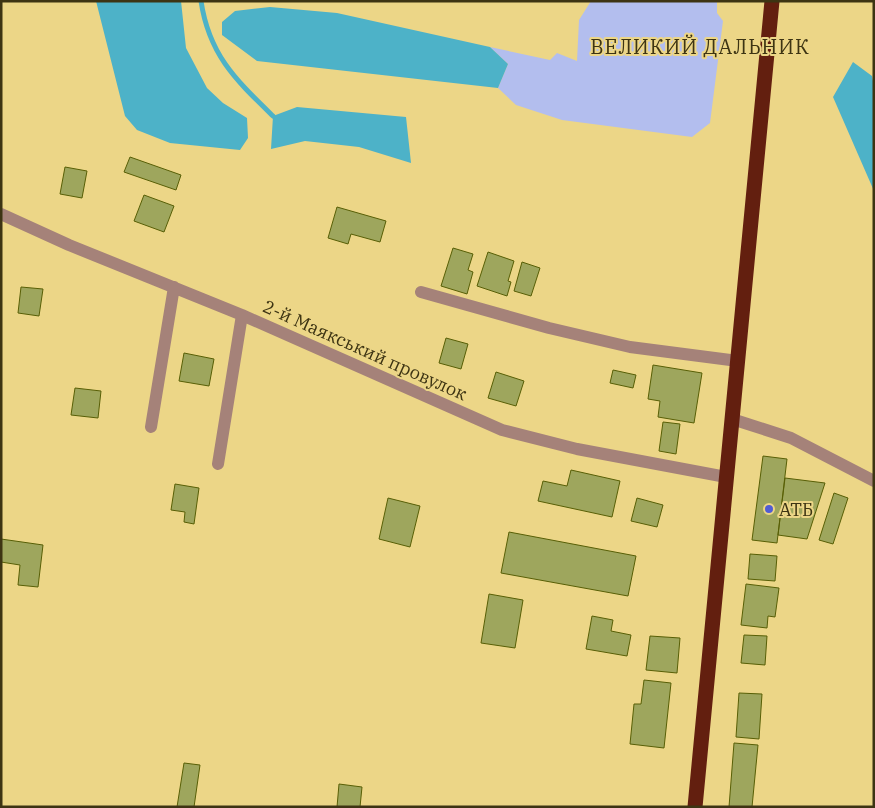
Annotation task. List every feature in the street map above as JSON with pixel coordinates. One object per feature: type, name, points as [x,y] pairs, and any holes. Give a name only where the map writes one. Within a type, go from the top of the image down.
[{"type":"highway","points":[[695,807],[772,1]]},
{"type":"street","name":"2-й Маякський провулок","points":[[1,214],[69,245],[242,315],[502,430],[577,449],[726,477]]},
{"type":"street","points":[[151,427],[174,287]]},
{"type":"street","points":[[421,292],[549,328],[630,347],[738,361]]},
{"type":"street","points":[[218,464],[242,315]]},
{"type":"street","points":[[732,420],[791,438],[874,481]]},
{"type":"shaded area","points":[[96,1],[181,1],[186,48],[207,88],[223,103],[247,118],[248,138],[240,150],[170,143],[137,130],[125,116]]},
{"type":"shaded area","points":[[591,1],[717,1],[717,13],[723,21],[710,123],[692,137],[562,120],[516,105],[498,88],[508,64],[490,47],[550,60],[557,53],[577,61],[579,20]]},
{"type":"shaded area","points":[[270,7],[337,13],[490,47],[508,64],[498,88],[257,61],[222,35],[222,22],[235,11]]},
{"type":"shaded area","points":[[853,62],[872,76],[874,86],[874,191],[833,97]]},
{"type":"shaded area","points":[[297,107],[406,117],[411,163],[359,147],[305,141],[271,149],[273,116]]},
{"type":"building","points":[[130,157],[181,175],[176,190],[124,172]]},
{"type":"building","points":[[65,167],[87,171],[82,198],[60,194]]},
{"type":"building","points":[[144,195],[174,206],[164,232],[134,221]]},
{"type":"building","points":[[337,207],[386,221],[380,242],[351,234],[348,244],[328,238]]},
{"type":"building","points":[[453,248],[473,254],[468,270],[473,272],[467,294],[441,286]]},
{"type":"building","points":[[488,252],[514,261],[508,281],[511,282],[507,296],[477,286]]},
{"type":"building","points":[[522,262],[540,268],[531,296],[514,291]]},
{"type":"building","points":[[21,287],[43,289],[39,316],[18,313]]},
{"type":"building","points":[[446,338],[468,344],[461,369],[439,363]]},
{"type":"building","points":[[184,353],[214,359],[209,386],[179,381]]},
{"type":"building","points":[[653,365],[702,373],[694,423],[658,417],[660,401],[648,399]]},
{"type":"building","points":[[613,370],[636,375],[633,388],[610,383]]},
{"type":"building","points":[[496,372],[524,381],[516,406],[488,398]]},
{"type":"building","points":[[75,388],[101,391],[98,418],[71,415]]},
{"type":"building","points":[[663,422],[680,424],[676,454],[659,451]]},
{"type":"building","points":[[763,456],[787,459],[777,543],[752,540]]},
{"type":"building","points":[[571,470],[620,481],[612,517],[538,501],[543,481],[567,486]]},
{"type":"building","points":[[785,478],[825,483],[807,539],[778,535]]},
{"type":"building","points":[[175,484],[199,488],[194,524],[184,522],[185,512],[171,510]]},
{"type":"building","points":[[834,493],[848,498],[833,544],[819,540]]},
{"type":"building","points":[[388,498],[420,506],[410,547],[379,539]]},
{"type":"building","points":[[637,498],[663,505],[657,527],[631,521]]},
{"type":"building","points":[[509,532],[636,556],[628,596],[501,573]]},
{"type":"building","points":[[1,539],[43,545],[38,587],[18,585],[20,565],[1,562]]},
{"type":"building","points":[[750,554],[777,556],[775,581],[748,579]]},
{"type":"building","points":[[746,584],[779,588],[775,617],[768,616],[767,628],[741,625]]},
{"type":"building","points":[[489,594],[523,600],[515,648],[481,643]]},
{"type":"building","points":[[592,616],[613,620],[611,631],[631,635],[627,656],[586,649]]},
{"type":"building","points":[[744,635],[767,636],[765,665],[741,663]]},
{"type":"building","points":[[650,636],[680,638],[677,673],[646,670]]},
{"type":"building","points":[[644,680],[671,683],[664,748],[630,744],[634,704],[641,704]]},
{"type":"building","points":[[739,693],[762,694],[759,739],[736,737]]},
{"type":"building","points":[[734,743],[758,745],[752,807],[729,807]]},
{"type":"building","points":[[184,763],[200,765],[194,807],[177,807]]},
{"type":"building","points":[[339,784],[362,787],[360,807],[337,807]]},
{"type":"waterway","points":[[201,1],[210,37],[226,65],[273,116]]},
{"type":"place","name":"АТБ","points":[[769,509]]},
{"type":"district","name":"ВЕЛИКИЙ ДАЛЬНИК","points":[[700,46]]}]
